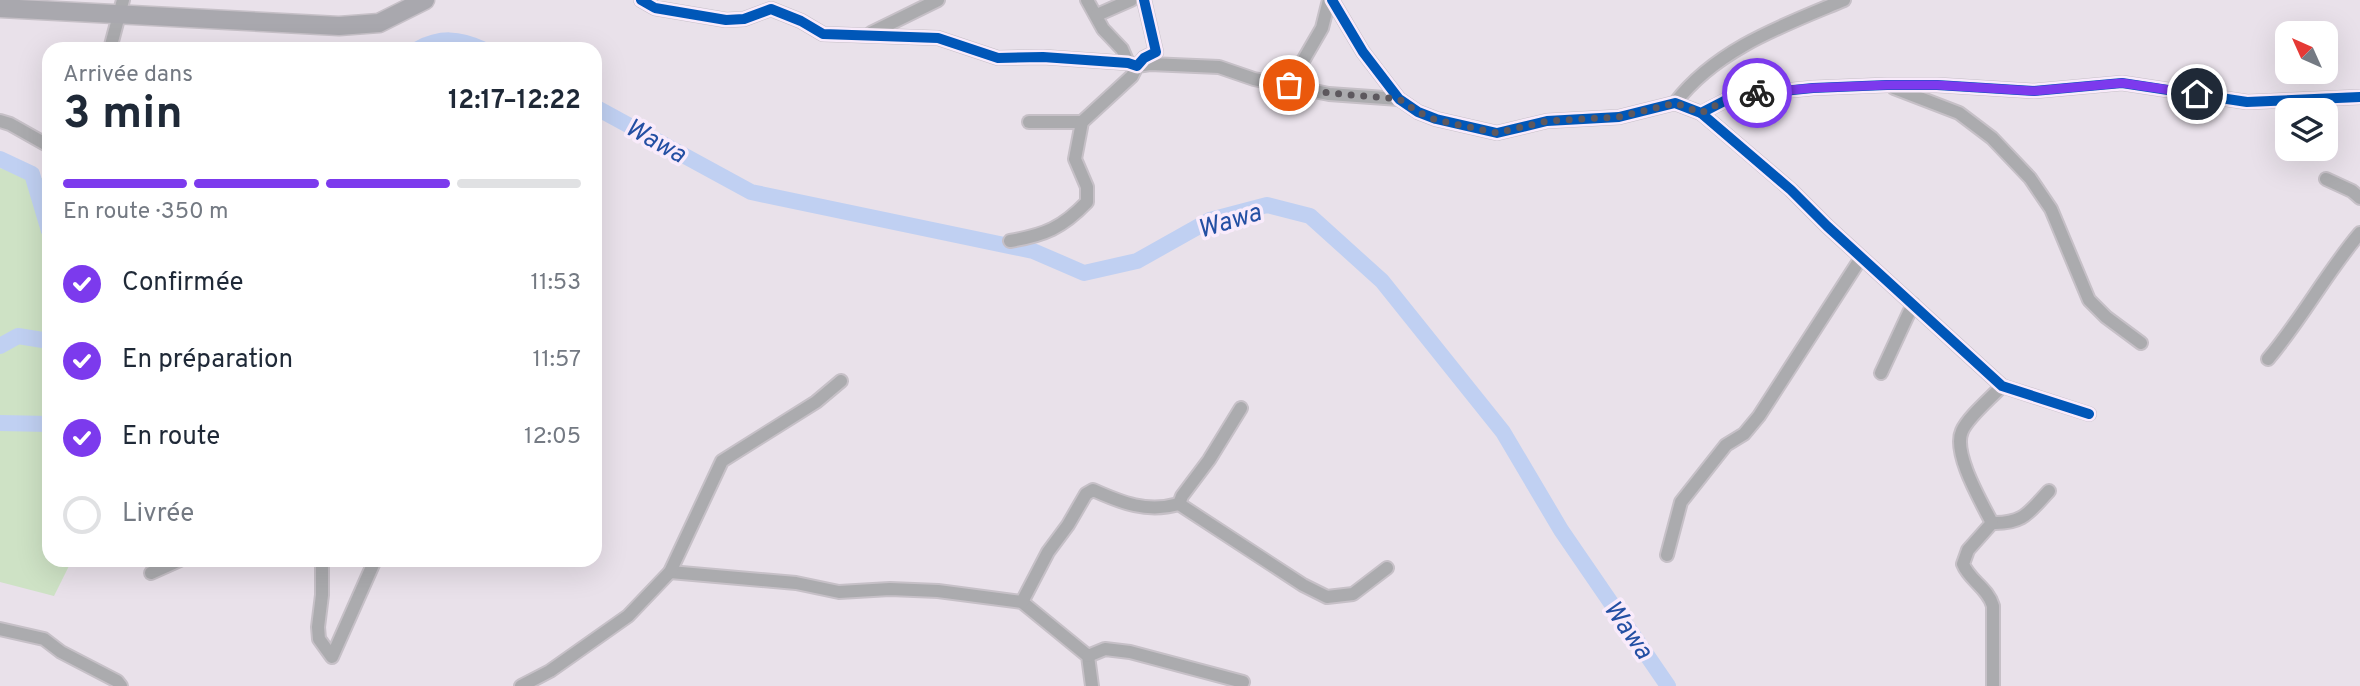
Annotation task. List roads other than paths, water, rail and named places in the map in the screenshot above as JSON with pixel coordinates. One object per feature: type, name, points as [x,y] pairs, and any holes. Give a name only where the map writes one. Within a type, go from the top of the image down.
[{"type":"highway","points":[[0,8],[120,8],[338,26],[379,23],[425,0]]},
{"type":"street","points":[[641,0],[655,8],[726,20],[744,19],[771,9],[802,21],[823,34],[938,38],[998,58],[1043,57],[1219,67],[1254,79],[1329,93],[1399,99]]},
{"type":"street","points":[[868,34],[939,0]]},
{"type":"street","points":[[1010,241],[1042,236],[1076,214],[1087,202],[1087,187],[1075,159],[1083,122],[1132,76],[1132,64],[1103,29],[1087,0]]},
{"type":"street","points":[[1097,15],[1132,0]]},
{"type":"street","points":[[1132,64],[1156,52],[1144,0]]},
{"type":"street","points":[[1289,85],[1322,28],[1330,0]]},
{"type":"street","points":[[1330,0],[1363,52],[1399,99],[1436,120],[1497,133],[1547,121],[1619,117],[1675,103],[1701,113],[1791,190],[2002,386],[2090,414]]},
{"type":"street","points":[[1675,103],[1688,86],[1715,64],[1771,30],[1844,0]]},
{"type":"street","points":[[112,42],[120,8]]},
{"type":"street","points":[[1701,113],[1734,96],[1813,88],[1887,85],[2034,91],[2122,83],[2247,102],[2360,97]]},
{"type":"street","points":[[1887,85],[1959,113],[1992,138],[2030,178],[2051,209],[2089,300],[2106,317],[2141,343]]},
{"type":"street","points":[[0,121],[42,142]]},
{"type":"street","points":[[1029,122],[1083,122]]},
{"type":"street","points":[[2326,179],[2352,191],[2360,198]]},
{"type":"street","points":[[2268,359],[2290,333],[2340,255],[2360,235]]},
{"type":"street","points":[[1667,555],[1681,502],[1726,445],[1744,434],[1759,416],[1861,257]]},
{"type":"street","points":[[1881,373],[1913,304]]},
{"type":"street","points":[[521,686],[550,671],[628,617],[670,572],[722,461],[816,402],[841,381]]},
{"type":"street","points":[[1992,523],[1966,468],[1959,440],[1962,429],[2002,386]]},
{"type":"street","points":[[1179,504],[1241,408]]},
{"type":"street","points":[[1022,603],[1048,552],[1086,494],[1093,490],[1125,504],[1148,509],[1179,504],[1303,585],[1327,597],[1353,594],[1387,568]]},
{"type":"street","points":[[1992,523],[2010,524],[2023,517],[2049,491]]},
{"type":"street","points":[[1992,523],[1968,550],[1963,564],[1966,571],[1990,597],[1993,606],[1993,686]]},
{"type":"street","points":[[151,573],[164,567]]},
{"type":"street","points":[[322,567],[319,639],[332,657],[372,567]]},
{"type":"street","points":[[670,572],[796,583],[839,592],[890,589],[938,591],[1022,603],[1088,656],[1092,686]]},
{"type":"street","points":[[0,629],[44,639],[61,652],[117,681],[121,686]]},
{"type":"street","points":[[1088,656],[1105,649],[1130,652],[1243,682]]},
{"type":"waterway","name":"Wawa","points":[[434,42],[460,42]]},
{"type":"waterway","name":"Wawa","points":[[602,111],[751,192],[1033,251],[1084,273],[1137,261],[1210,220],[1267,205],[1310,216],[1382,281],[1503,432],[1561,530],[1668,686]]},
{"type":"waterway","name":"Wawa","points":[[0,159],[32,174],[42,208]]},
{"type":"waterway","name":"Wawa","points":[[0,346],[18,336],[42,340]]},
{"type":"waterway","name":"Wawa","points":[[0,423],[42,424]]}]
